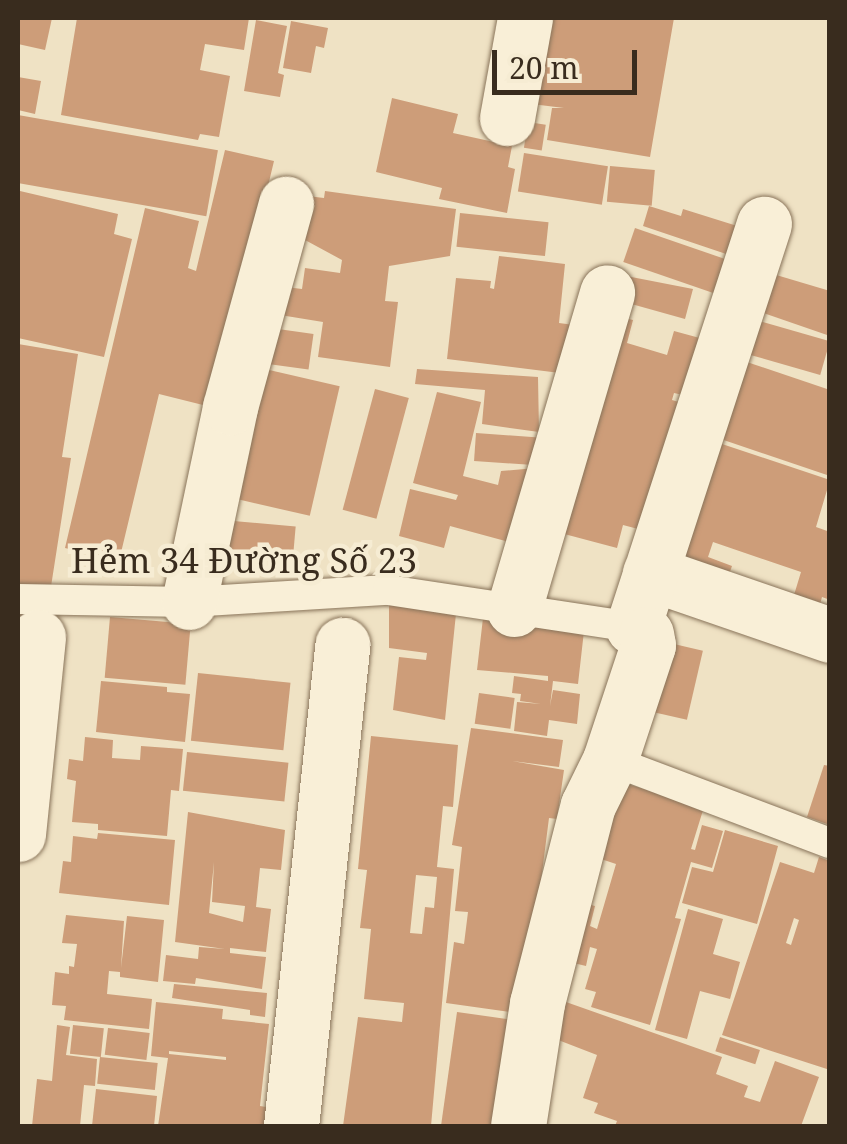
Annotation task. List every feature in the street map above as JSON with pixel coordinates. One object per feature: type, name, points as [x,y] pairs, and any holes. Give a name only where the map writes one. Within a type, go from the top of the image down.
[{"type":"street","points":[[507,118],[525,18]]},
{"type":"street","points":[[188,602],[230,407],[286,204]]},
{"type":"street","points":[[518,1126],[537,1003],[588,805],[610,760],[648,646],[640,630],[650,573],[764,224]]},
{"type":"street","points":[[514,609],[608,292]]},
{"type":"street","points":[[650,573],[830,635]]},
{"type":"street","points":[[18,834],[28,618]]},
{"type":"street","points":[[291,1126],[342,645]]},
{"type":"lane","name":"Hẻm 34 Đường Số 23","points":[[28,618],[188,602],[346,596],[388,590],[640,630]]},
{"type":"lane","points":[[610,760],[830,843]]},
{"type":"building","points":[[18,18],[52,18],[45,50],[18,44]]},
{"type":"building","points":[[77,18],[249,18],[244,50],[205,44],[200,70],[230,76],[219,137],[200,134],[198,140],[61,115]]},
{"type":"building","points":[[547,18],[674,18],[650,157],[547,140],[552,108],[564,108],[524,103]]},
{"type":"building","points":[[256,20],[287,26],[278,73],[284,75],[280,97],[244,91]]},
{"type":"building","points":[[291,21],[328,28],[324,48],[316,46],[311,73],[283,68]]},
{"type":"building","points":[[18,77],[41,81],[35,114],[18,110]]},
{"type":"building","points":[[392,98],[458,114],[453,133],[512,146],[508,167],[515,169],[507,213],[439,199],[442,188],[376,172]]},
{"type":"building","points":[[18,115],[218,150],[206,216],[18,183]]},
{"type":"building","points":[[528,122],[546,125],[542,150],[524,148]]},
{"type":"building","points":[[225,150],[274,161],[215,408],[159,394],[119,561],[65,548],[145,208],[199,221],[188,268],[196,271]]},
{"type":"building","points":[[524,153],[608,166],[602,205],[518,192]]},
{"type":"building","points":[[610,166],[655,170],[652,206],[607,202]]},
{"type":"building","points":[[20,191],[118,214],[114,234],[132,239],[104,357],[18,338]]},
{"type":"building","points":[[325,191],[456,209],[450,256],[389,266],[385,301],[398,302],[390,367],[318,357],[323,322],[274,314],[278,286],[302,289],[305,268],[340,273],[342,260],[294,234],[299,195],[324,198]]},
{"type":"building","points":[[649,206],[681,216],[683,209],[750,230],[741,259],[643,226]]},
{"type":"building","points":[[460,213],[549,222],[545,256],[456,247]]},
{"type":"building","points":[[635,228],[729,260],[717,294],[623,262]]},
{"type":"building","points":[[499,256],[565,264],[559,323],[574,325],[568,374],[447,359],[456,278],[491,281],[490,288],[494,289]]},
{"type":"building","points":[[756,269],[830,291],[830,336],[746,307]]},
{"type":"building","points":[[616,274],[693,289],[685,319],[610,298]]},
{"type":"building","points":[[605,313],[633,320],[627,343],[667,355],[674,331],[707,340],[692,397],[674,393],[672,400],[692,406],[657,534],[623,525],[617,548],[553,531]]},
{"type":"building","points":[[752,319],[830,341],[820,375],[742,353]]},
{"type":"building","points":[[264,327],[314,334],[309,370],[259,363]]},
{"type":"building","points":[[18,344],[78,354],[62,457],[71,458],[50,593],[18,587]]},
{"type":"building","points":[[732,357],[830,390],[830,476],[706,434]]},
{"type":"building","points":[[252,366],[340,386],[310,516],[222,496]]},
{"type":"building","points":[[417,369],[538,377],[539,432],[482,424],[485,390],[415,384]]},
{"type":"building","points":[[375,389],[409,398],[376,519],[343,510]]},
{"type":"building","points":[[437,392],[481,402],[463,476],[498,485],[501,471],[536,468],[516,544],[450,526],[444,548],[399,536],[410,489],[456,500],[458,495],[413,483]]},
{"type":"building","points":[[476,433],[539,437],[537,465],[474,461]]},
{"type":"building","points":[[701,437],[830,480],[816,527],[830,532],[830,600],[822,597],[820,604],[794,595],[801,572],[713,542],[708,557],[732,566],[725,586],[659,563]]},
{"type":"building","points":[[211,519],[296,526],[292,563],[208,556]]},
{"type":"building","points":[[389,596],[457,604],[445,720],[393,710],[399,657],[426,660],[427,653],[389,648]]},
{"type":"building","points":[[110,617],[191,624],[185,685],[105,678]]},
{"type":"building","points":[[483,618],[584,631],[578,684],[553,681],[550,706],[553,690],[580,694],[577,724],[549,720],[547,736],[514,731],[517,702],[541,704],[520,701],[521,694],[512,693],[514,676],[548,681],[548,676],[477,670]]},
{"type":"building","points":[[661,641],[703,651],[687,720],[645,710]]},
{"type":"building","points":[[198,673],[290,683],[283,750],[191,741]]},
{"type":"building","points":[[101,681],[167,687],[167,692],[190,694],[185,742],[96,732]]},
{"type":"building","points":[[479,693],[515,698],[510,729],[475,724]]},
{"type":"building","points":[[471,728],[563,740],[559,767],[512,761],[564,770],[557,819],[549,818],[524,1014],[446,1003],[454,942],[464,944],[468,912],[455,911],[462,847],[452,845]]},
{"type":"building","points":[[371,736],[458,745],[453,807],[443,806],[437,867],[454,869],[431,1126],[343,1126],[358,1017],[402,1022],[404,1003],[364,999],[371,929],[360,928],[367,870],[358,869]],"holes":[[[416,875],[437,877],[434,908],[425,907],[422,934],[410,933]]]},
{"type":"building","points":[[85,737],[113,740],[112,758],[140,760],[141,746],[183,749],[179,791],[171,790],[167,836],[98,830],[98,824],[72,822],[76,781],[67,779],[69,759],[83,761]]},
{"type":"building","points":[[187,752],[288,763],[284,801],[183,791]]},
{"type":"building","points":[[824,765],[830,766],[830,825],[807,817]]},
{"type":"building","points":[[624,783],[704,807],[691,849],[695,850],[702,825],[723,831],[712,868],[691,862],[675,918],[681,919],[650,1025],[591,1007],[596,992],[585,989],[597,949],[590,947],[586,966],[561,960],[575,901],[595,906],[590,926],[597,929],[616,864],[601,859]]},
{"type":"building","points":[[188,812],[285,830],[281,870],[260,868],[256,907],[271,909],[266,952],[230,948],[230,953],[266,957],[262,989],[196,978],[195,984],[163,981],[166,955],[198,959],[199,947],[225,949],[175,942]],"holes":[[[214,862],[212,902],[245,906],[243,922],[209,913]]]},
{"type":"building","points":[[725,830],[778,846],[757,924],[682,903],[692,867],[713,872]]},
{"type":"building","points":[[98,833],[175,840],[169,905],[59,893],[63,861],[71,862],[73,836],[97,839]]},
{"type":"building","points":[[819,857],[830,861],[830,1070],[722,1035],[780,862],[814,873]],"holes":[[[794,918],[799,920],[791,945],[786,943]]]},
{"type":"building","points":[[688,909],[723,919],[713,954],[740,962],[730,999],[700,991],[687,1039],[655,1030]]},
{"type":"building","points":[[66,915],[124,921],[121,968],[127,916],[164,920],[158,982],[120,977],[120,972],[109,971],[107,994],[152,999],[149,1029],[64,1020],[66,1006],[52,1005],[55,972],[69,974],[69,966],[74,967],[77,944],[62,943]]},
{"type":"building","points":[[174,984],[267,993],[265,1017],[250,1015],[250,1010],[172,998]]},
{"type":"building","points":[[156,1002],[223,1009],[222,1019],[269,1024],[260,1106],[266,1107],[264,1126],[158,1126],[168,1058],[151,1056]],"holes":[[[169,1051],[226,1057],[226,1060]]]},
{"type":"building","points":[[566,1002],[722,1057],[716,1074],[748,1086],[744,1097],[760,1102],[775,1061],[819,1077],[801,1126],[615,1126],[617,1121],[594,1113],[598,1103],[583,1098],[597,1055],[553,1038]]},
{"type":"building","points":[[457,1012],[521,1021],[507,1126],[441,1126]]},
{"type":"building","points":[[57,1025],[70,1027],[66,1055],[97,1059],[95,1086],[84,1085],[80,1126],[32,1126],[37,1079],[52,1081]]},
{"type":"building","points":[[73,1025],[104,1028],[101,1057],[70,1054]]},
{"type":"building","points":[[108,1028],[150,1033],[146,1060],[105,1055]]},
{"type":"building","points":[[720,1037],[760,1050],[755,1064],[715,1051]]},
{"type":"building","points":[[100,1057],[158,1063],[155,1090],[97,1084]]},
{"type":"building","points":[[96,1089],[157,1096],[154,1126],[92,1126]]}]
